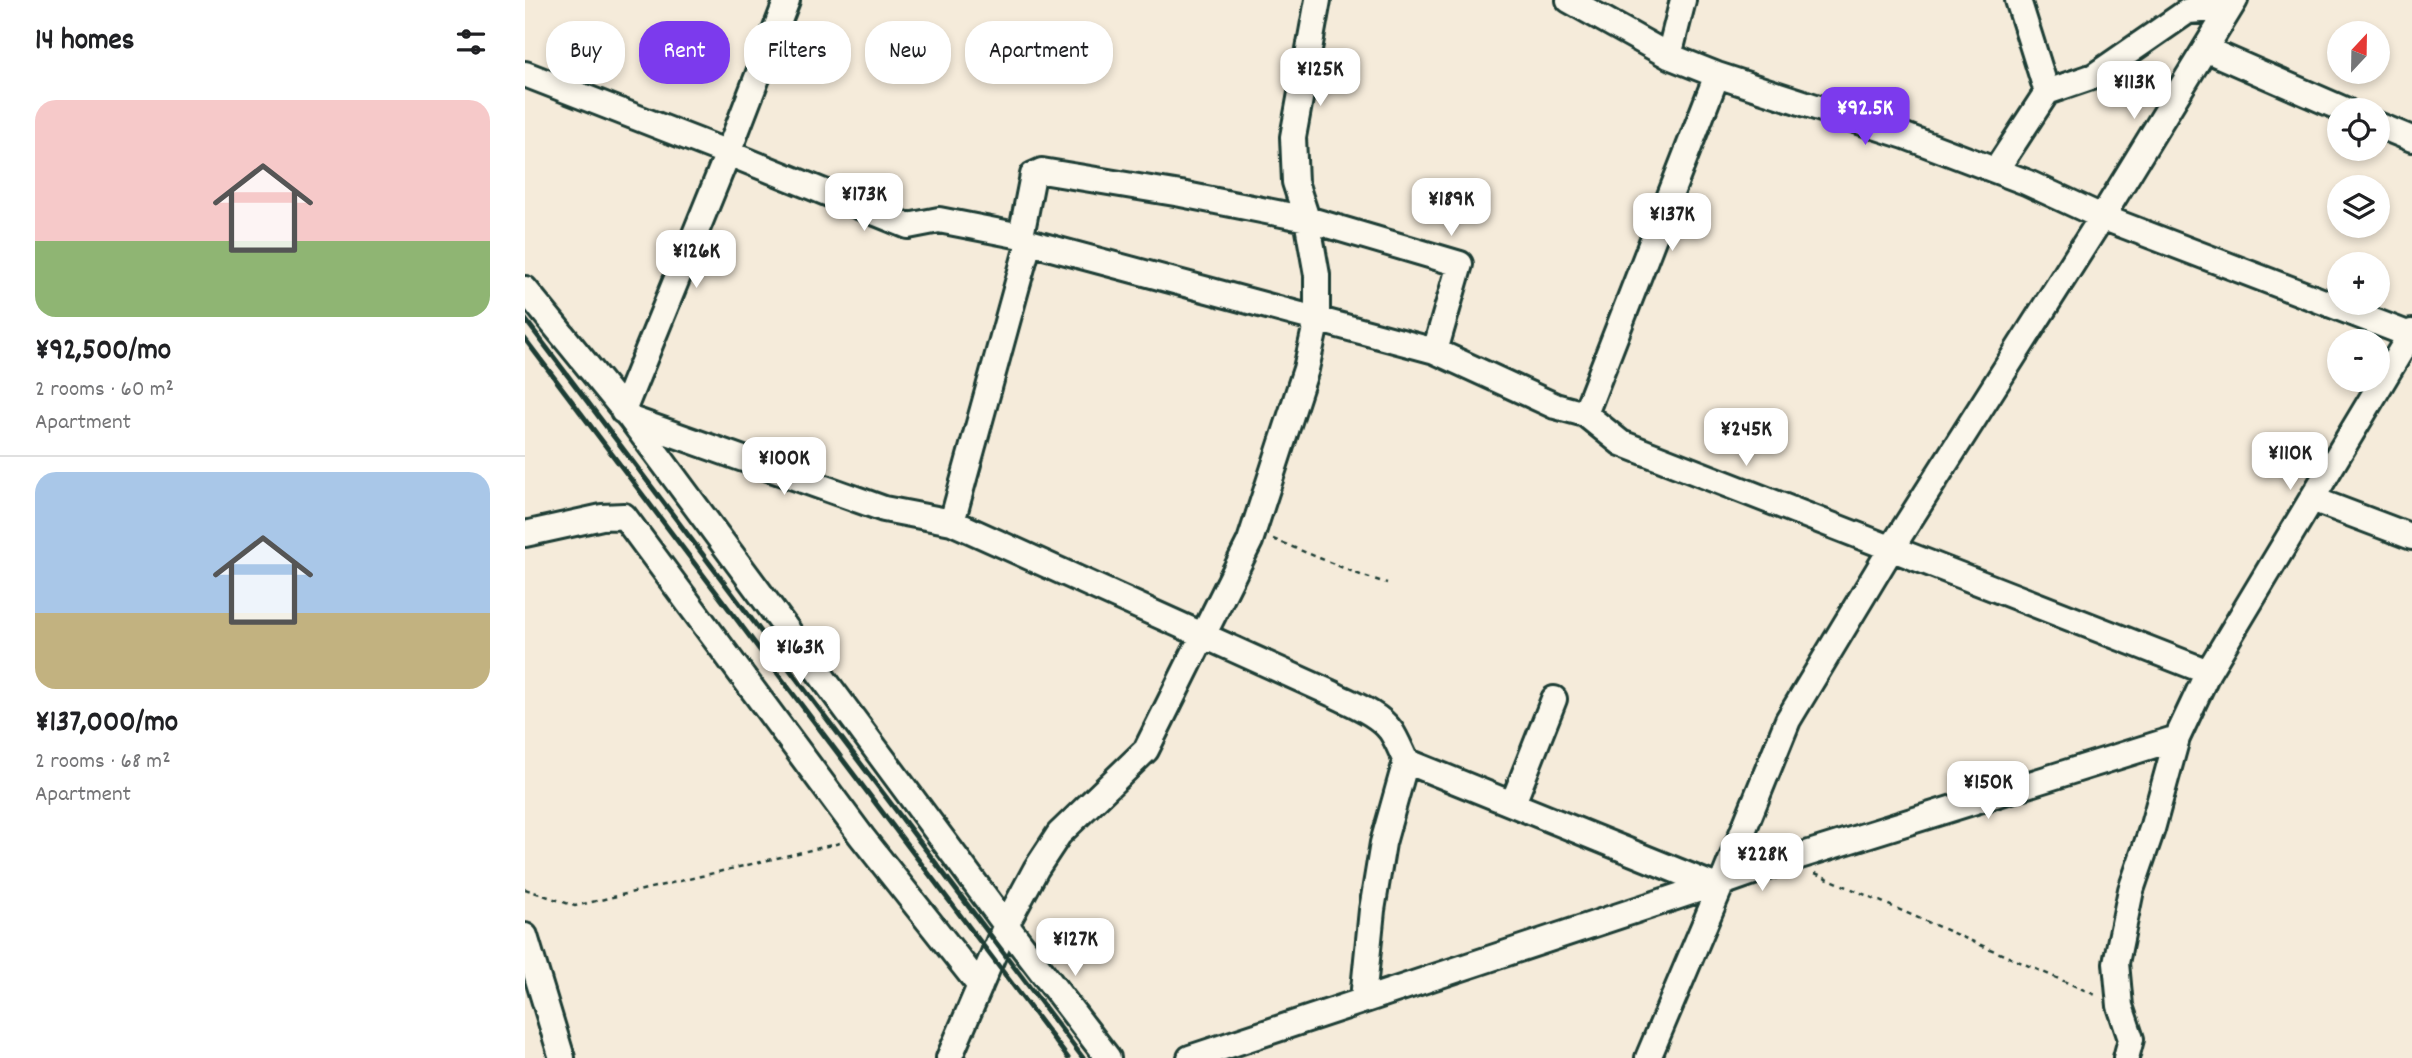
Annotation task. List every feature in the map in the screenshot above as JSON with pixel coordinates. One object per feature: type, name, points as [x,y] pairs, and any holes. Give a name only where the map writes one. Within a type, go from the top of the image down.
[{"type":"street","points":[[627,415],[786,0]]},
{"type":"street","points":[[949,1058],[1006,925],[1036,869],[1059,834],[1146,750],[1253,532],[1306,369],[1317,319],[1317,275],[1307,219],[1295,182],[1293,137],[1318,0]]},
{"type":"street","points":[[1569,0],[1669,56],[1717,75],[1905,136],[2026,182],[2102,217],[2411,333],[2208,671],[2176,738],[2152,829],[2129,901],[2116,963],[2120,1006],[2131,1038],[2126,1058]]},
{"type":"street","points":[[1669,56],[1683,0]]},
{"type":"street","points":[[2018,0],[2047,92]]},
{"type":"street","points":[[1996,170],[2047,92],[2094,76],[2188,11],[2232,4]]},
{"type":"street","points":[[1648,1058],[1717,884],[1788,720],[1891,549],[2102,217],[2232,4]]},
{"type":"street","points":[[2205,49],[2327,102]]},
{"type":"street","points":[[525,74],[908,226],[939,220],[1025,239],[1435,351],[1555,406],[1585,414],[1621,443],[2208,671]]},
{"type":"street","points":[[1585,414],[1717,75]]},
{"type":"street","points":[[2390,130],[2412,139]]},
{"type":"street","points":[[951,522],[1025,239],[1033,175],[1042,170],[1307,219],[1460,264],[1435,351]]},
{"type":"street","points":[[525,289],[627,415],[1108,1058]]},
{"type":"street","points":[[627,415],[884,509],[951,522],[1333,694],[1374,716],[1391,731],[1406,761],[1717,884]]},
{"type":"street","points":[[2312,499],[2412,537]]},
{"type":"street","points":[[525,534],[602,517],[624,516],[862,837],[980,986]]},
{"type":"street","points":[[1513,803],[1554,699]]},
{"type":"street","points":[[1190,1058],[1787,860],[2176,738]]},
{"type":"street","points":[[1363,999],[1372,910],[1383,843],[1406,761]]},
{"type":"street","points":[[525,936],[562,1058]]},
{"type":"street","points":[[1229,1046],[1256,1058]]},
{"type":"path","points":[[1253,532],[1387,583]]},
{"type":"path","points":[[525,889],[575,906],[862,837]]},
{"type":"path","points":[[1787,860],[2120,1006]]},
{"type":"railway","points":[[525,319],[1083,1058]]},
{"type":"railway","points":[[525,339],[1068,1058]]}]
